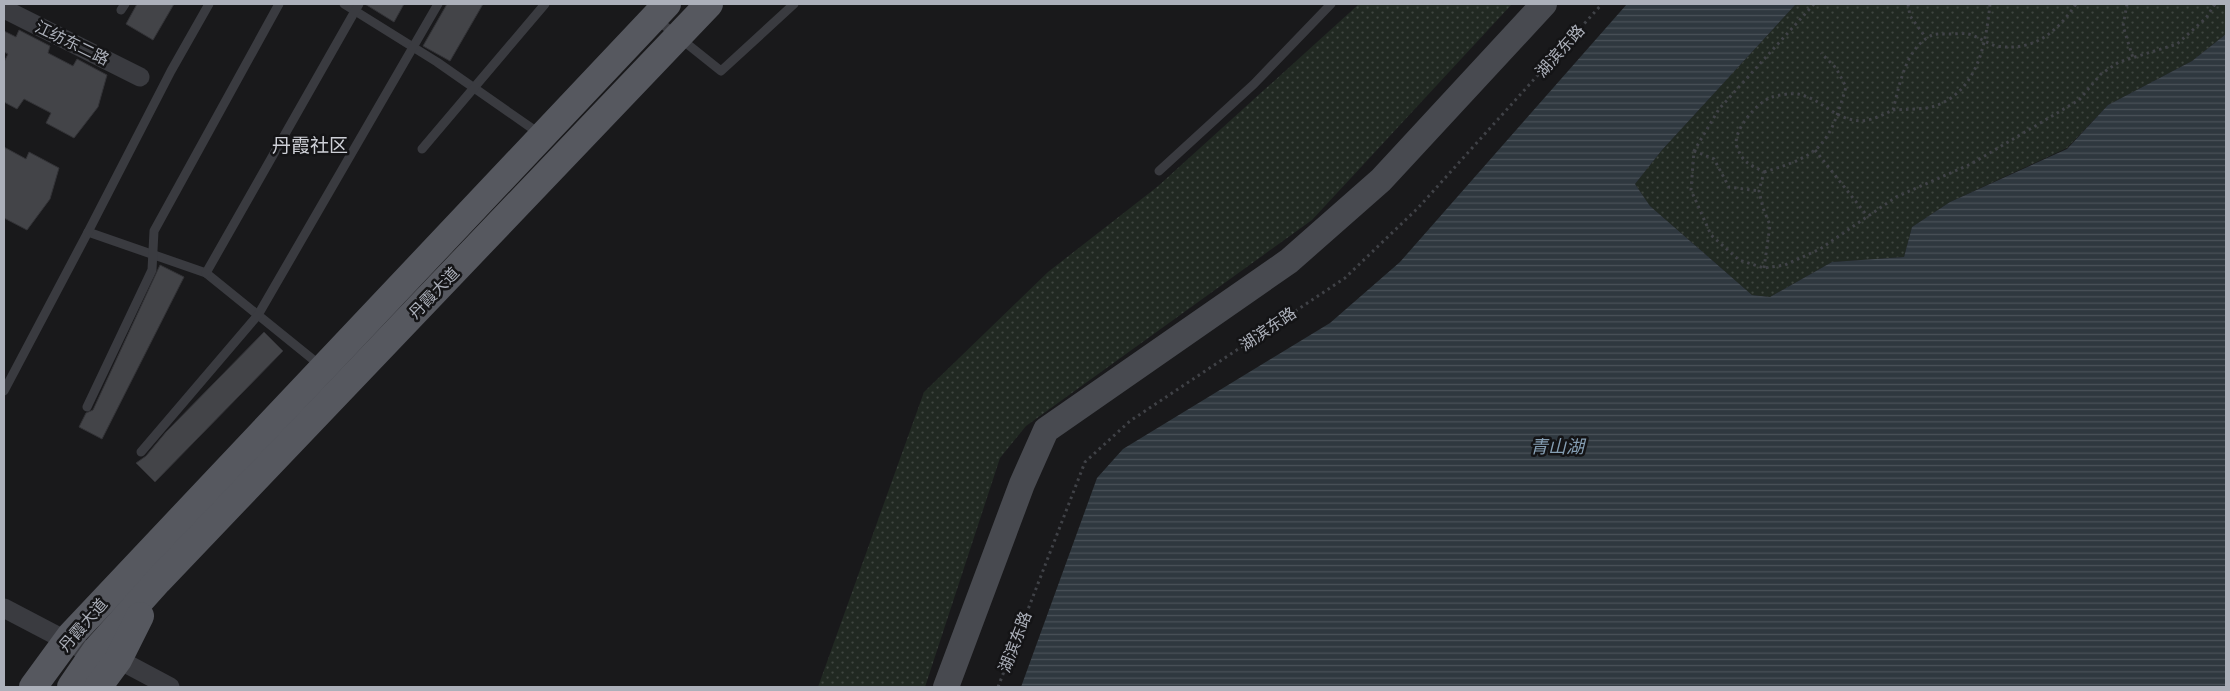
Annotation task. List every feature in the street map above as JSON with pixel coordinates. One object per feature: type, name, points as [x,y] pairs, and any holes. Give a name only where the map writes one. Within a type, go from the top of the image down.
[{"type":"main road","name":"丹霞大道","points":[[53,687],[158,582],[679,38],[709,4]]},
{"type":"main road","name":"丹霞大道","points":[[71,687],[90,649],[137,566],[660,11]]},
{"type":"main road","name":"丹霞大道","points":[[33,687],[90,649]]},
{"type":"main road","name":"丹霞大道","points":[[90,649],[98,687]]},
{"type":"street","points":[[946,687],[1022,484],[1046,430],[1290,261],[1381,180],[1544,4]]},
{"type":"street","name":"江纺东二路","points":[[4,9],[140,77]]},
{"type":"street","points":[[4,608],[170,687]]},
{"type":"lane","points":[[4,391],[171,71],[209,4]]},
{"type":"lane","points":[[87,407],[152,270],[154,231],[280,4]]},
{"type":"lane","points":[[344,4],[357,7],[542,136]]},
{"type":"lane","points":[[141,452],[258,315],[438,4]]},
{"type":"lane","points":[[422,149],[545,4]]},
{"type":"lane","points":[[660,11],[679,38],[720,71],[794,4]]},
{"type":"lane","points":[[1159,171],[1254,84],[1331,4]]},
{"type":"lane","points":[[206,273],[357,7]]},
{"type":"lane","points":[[88,232],[206,273],[323,368]]},
{"type":"path","name":"湖滨东路","points":[[998,687],[1085,462],[1130,421],[1345,278],[1418,208],[1602,4]]},
{"type":"path","points":[[1814,4],[1719,109],[1694,151],[1691,190],[1711,235],[1739,260],[1764,268],[1785,265],[1820,249],[1896,197],[1971,164],[2079,100],[2101,74],[2119,62],[2177,44],[2206,18],[2215,4]]},
{"type":"path","points":[[1908,4],[1910,16],[1926,38]]},
{"type":"path","points":[[1821,53],[1836,68],[1846,87],[1838,115],[1826,140],[1808,157],[1764,172],[1742,160],[1736,143],[1740,130],[1753,110],[1770,97],[1797,94],[1819,102],[1838,115],[1854,120],[1871,120],[1893,110],[1935,106],[1958,93],[1972,77],[1986,41],[1990,4]]},
{"type":"path","points":[[1893,110],[1902,78],[1913,52],[1926,38],[1937,34],[1969,34],[1996,46],[2020,46],[2042,41],[2066,18],[2076,4]]},
{"type":"path","points":[[2127,4],[2123,26],[2134,58]]},
{"type":"path","points":[[1815,150],[1868,217]]},
{"type":"path","points":[[1694,151],[1714,159],[1729,187],[1759,191]]},
{"type":"path","points":[[1764,172],[1759,191],[1762,208],[1770,225],[1764,268]]},
{"type":"shaded area","points":[[1359,4],[1512,4],[1312,220],[1026,426],[1000,458],[925,687],[818,687],[924,392],[1048,272],[1157,187]]},
{"type":"shaded area","points":[[1796,4],[2226,4],[2226,34],[2192,61],[2108,105],[2067,148],[1950,202],[1912,227],[1904,257],[1832,262],[1770,297],[1752,295],[1650,206],[1635,184],[1662,150]]},
{"type":"water","name":"青山湖","points":[[1627,4],[1796,4],[1662,150],[1635,184],[1650,206],[1752,295],[1770,297],[1832,262],[1904,257],[1912,227],[1950,202],[2067,149],[2108,105],[2192,61],[2226,34],[2226,687],[1021,687],[1097,478],[1123,449],[1330,323],[1400,262]]},
{"type":"building","points":[[137,4],[174,4],[153,40],[126,24]]},
{"type":"building","points":[[365,4],[404,4],[394,22]]},
{"type":"building","points":[[447,4],[483,4],[450,61],[423,46]]},
{"type":"building","points":[[19,30],[50,46],[48,53],[73,66],[77,59],[107,75],[98,107],[74,138],[46,123],[51,113],[24,99],[17,109],[4,102],[4,62],[8,54],[4,52],[4,31],[16,37]]},
{"type":"building","points":[[4,147],[26,159],[29,152],[59,168],[50,199],[27,230],[4,218]]},
{"type":"building","points":[[160,265],[184,277],[102,439],[79,427],[86,413],[93,410]]},
{"type":"building","points":[[264,332],[283,351],[155,482],[136,463],[146,456],[166,432]]},
{"type":"district","name":"丹霞社区","points":[[310,145]]}]
